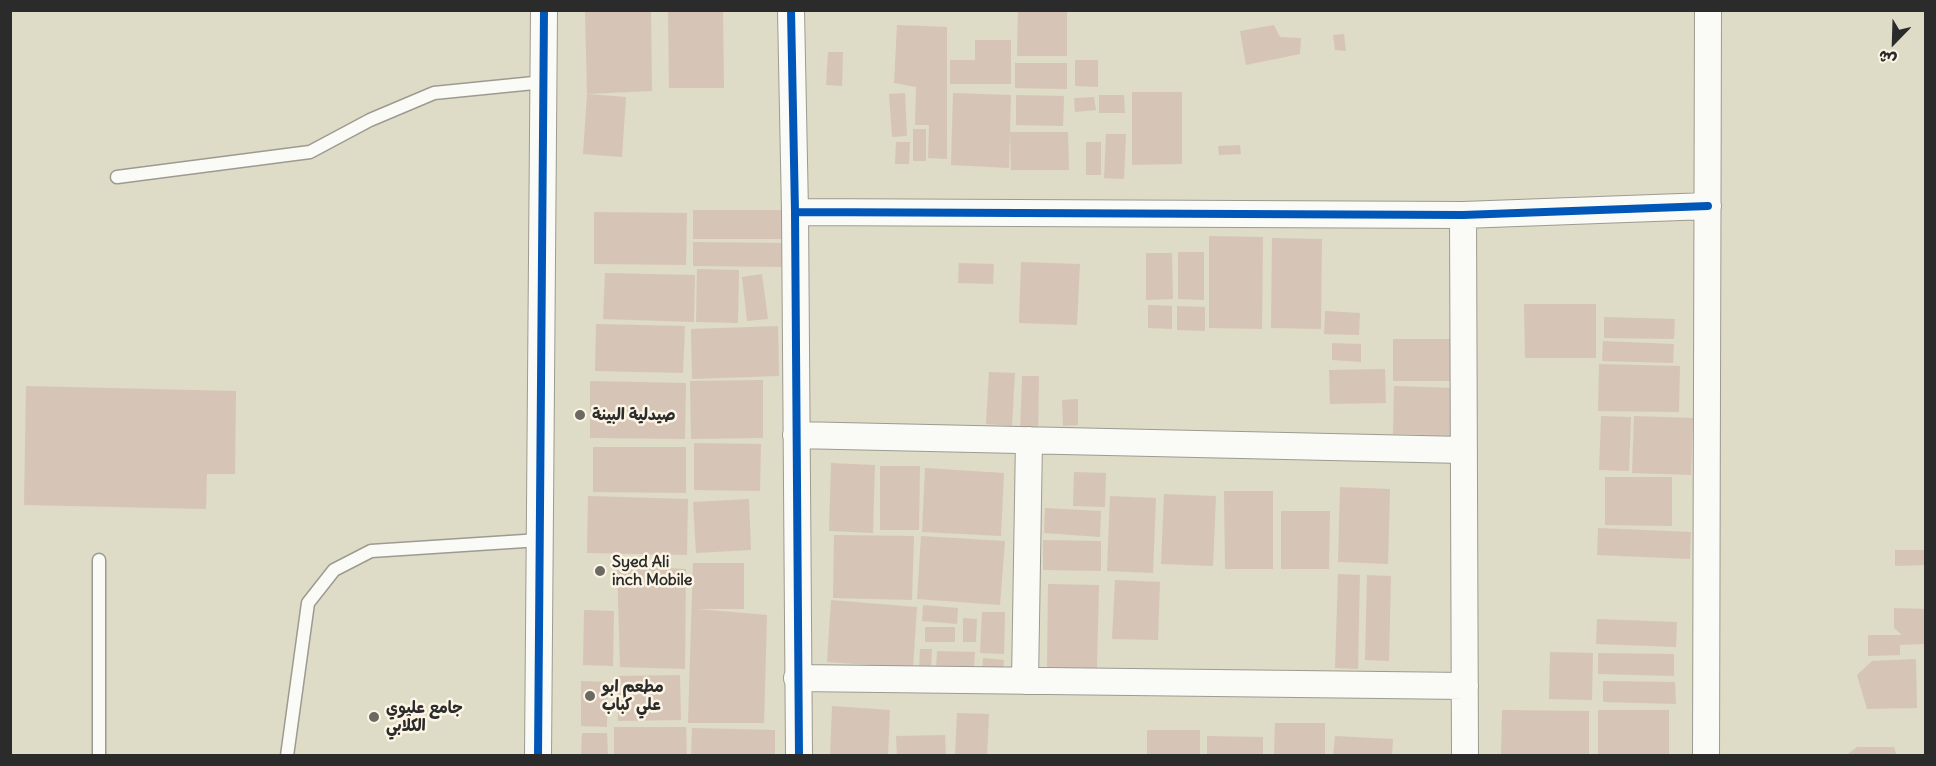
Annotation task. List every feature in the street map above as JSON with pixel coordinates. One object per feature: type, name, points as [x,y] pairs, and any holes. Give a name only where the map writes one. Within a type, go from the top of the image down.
[{"type":"street","points":[[538,756],[544,10]]},
{"type":"street","points":[[791,10],[795,212],[799,756]]},
{"type":"street","points":[[1706,756],[1708,10]]},
{"type":"street","points":[[795,212],[1463,215],[1708,206]]},
{"type":"street","points":[[1463,215],[1466,756]]},
{"type":"street","points":[[796,435],[1464,450]]},
{"type":"street","points":[[1025,681],[1029,440]]},
{"type":"street","points":[[797,678],[1465,686]]},
{"type":"lane","points":[[117,177],[310,152],[370,120],[434,93],[544,82]]},
{"type":"lane","points":[[287,756],[308,603],[334,570],[371,551],[540,540]]},
{"type":"lane","points":[[99,560],[99,756]]},
{"type":"building","points":[[585,10],[651,10],[652,91],[587,94]]},
{"type":"building","points":[[668,10],[723,10],[724,88],[669,88]]},
{"type":"building","points":[[1018,10],[1067,10],[1067,56],[1017,56]]},
{"type":"building","points":[[897,25],[947,27],[947,159],[928,158],[929,125],[915,125],[916,87],[894,83]]},
{"type":"building","points":[[1274,25],[1280,37],[1301,38],[1300,54],[1246,65],[1240,31]]},
{"type":"building","points":[[1344,34],[1346,51],[1335,50],[1333,35]]},
{"type":"building","points":[[975,40],[1011,40],[1011,84],[950,84],[950,60],[975,60]]},
{"type":"building","points":[[828,52],[843,52],[842,86],[826,85]]},
{"type":"building","points":[[1075,60],[1098,60],[1098,87],[1075,86]]},
{"type":"building","points":[[1015,63],[1067,63],[1067,89],[1015,88]]},
{"type":"building","points":[[1132,92],[1182,92],[1182,164],[1132,165]]},
{"type":"building","points":[[905,93],[907,136],[892,137],[889,94]]},
{"type":"building","points":[[953,93],[1011,95],[1009,168],[951,165]]},
{"type":"building","points":[[587,94],[626,97],[622,157],[583,154]]},
{"type":"building","points":[[1016,95],[1064,96],[1063,126],[1016,125]]},
{"type":"building","points":[[1099,95],[1124,95],[1125,113],[1099,113]]},
{"type":"building","points":[[1094,97],[1096,110],[1075,112],[1074,98]]},
{"type":"building","points":[[913,129],[926,129],[926,161],[913,161]]},
{"type":"building","points":[[1010,132],[1068,132],[1069,170],[1011,170]]},
{"type":"building","points":[[1106,134],[1126,134],[1124,179],[1104,178]]},
{"type":"building","points":[[896,142],[910,142],[909,164],[895,164]]},
{"type":"building","points":[[1086,142],[1101,142],[1101,175],[1086,175]]},
{"type":"building","points":[[1240,145],[1241,154],[1219,155],[1218,146]]},
{"type":"building","points":[[693,210],[788,210],[788,239],[693,239]]},
{"type":"building","points":[[594,212],[687,213],[686,265],[594,264]]},
{"type":"building","points":[[1209,236],[1263,237],[1262,329],[1209,328]]},
{"type":"building","points":[[1272,238],[1322,239],[1321,329],[1271,328]]},
{"type":"building","points":[[693,242],[782,243],[782,267],[693,266]]},
{"type":"building","points":[[1178,252],[1204,252],[1204,300],[1178,299]]},
{"type":"building","points":[[1146,253],[1172,253],[1173,299],[1146,300]]},
{"type":"building","points":[[1021,262],[1080,264],[1077,325],[1019,323]]},
{"type":"building","points":[[959,263],[994,264],[993,284],[958,283]]},
{"type":"building","points":[[697,269],[739,270],[738,323],[696,322]]},
{"type":"building","points":[[605,273],[695,275],[694,322],[603,319]]},
{"type":"building","points":[[762,274],[768,319],[747,321],[742,277]]},
{"type":"building","points":[[1524,304],[1596,304],[1596,358],[1525,358]]},
{"type":"building","points":[[1148,305],[1172,306],[1172,329],[1148,328]]},
{"type":"building","points":[[1177,306],[1205,307],[1205,331],[1177,330]]},
{"type":"building","points":[[1325,311],[1360,313],[1359,335],[1324,334]]},
{"type":"building","points":[[1604,317],[1675,319],[1674,339],[1604,338]]},
{"type":"building","points":[[596,324],[685,326],[683,373],[595,371]]},
{"type":"building","points":[[778,326],[779,376],[692,379],[691,329]]},
{"type":"building","points":[[1393,339],[1451,339],[1452,381],[1393,381]]},
{"type":"building","points":[[1603,341],[1674,344],[1673,363],[1602,361]]},
{"type":"building","points":[[1332,343],[1361,344],[1361,362],[1332,360]]},
{"type":"building","points":[[1599,364],[1680,366],[1679,412],[1598,411]]},
{"type":"building","points":[[1385,369],[1386,403],[1330,404],[1329,370]]},
{"type":"building","points":[[989,372],[1015,373],[1012,426],[986,424]]},
{"type":"building","points":[[1022,376],[1039,376],[1038,433],[1020,433]]},
{"type":"building","points":[[763,380],[763,438],[691,439],[690,381]]},
{"type":"building","points":[[590,381],[686,383],[685,439],[590,438]]},
{"type":"building","points":[[26,386],[236,391],[235,474],[207,474],[206,509],[24,505]]},
{"type":"building","points":[[1394,386],[1455,388],[1454,436],[1393,434]]},
{"type":"building","points":[[1078,399],[1078,425],[1063,426],[1062,400]]},
{"type":"building","points":[[1601,416],[1631,417],[1629,471],[1599,470]]},
{"type":"building","points":[[1634,416],[1693,418],[1691,475],[1632,473]]},
{"type":"building","points":[[694,443],[761,444],[760,491],[694,490]]},
{"type":"building","points":[[593,447],[686,447],[686,493],[593,492]]},
{"type":"building","points":[[831,463],[875,465],[873,533],[829,531]]},
{"type":"building","points":[[880,466],[920,466],[919,530],[880,530]]},
{"type":"building","points":[[925,468],[1004,473],[1001,536],[922,532]]},
{"type":"building","points":[[1074,472],[1106,473],[1105,507],[1073,506]]},
{"type":"building","points":[[1605,477],[1672,477],[1672,526],[1605,525]]},
{"type":"building","points":[[1340,487],[1390,489],[1388,564],[1338,562]]},
{"type":"building","points":[[1224,491],[1273,491],[1273,569],[1225,569]]},
{"type":"building","points":[[1164,494],[1216,496],[1213,566],[1161,564]]},
{"type":"building","points":[[588,496],[688,499],[687,555],[587,553]]},
{"type":"building","points":[[1110,496],[1156,498],[1153,573],[1107,571]]},
{"type":"building","points":[[749,499],[751,550],[696,553],[693,502]]},
{"type":"building","points":[[1045,508],[1101,511],[1100,537],[1044,533]]},
{"type":"building","points":[[1281,511],[1330,511],[1329,569],[1281,569]]},
{"type":"building","points":[[1598,528],[1691,532],[1690,559],[1597,555]]},
{"type":"building","points":[[834,535],[914,536],[912,600],[833,598]]},
{"type":"building","points":[[921,536],[1005,541],[1000,605],[917,599]]},
{"type":"building","points":[[1043,540],[1101,541],[1101,571],[1043,570]]},
{"type":"building","points":[[1895,550],[1926,550],[1926,565],[1895,566]]},
{"type":"building","points":[[693,563],[744,563],[744,609],[698,609],[767,615],[764,723],[688,723]]},
{"type":"building","points":[[617,566],[686,569],[685,669],[620,667]]},
{"type":"building","points":[[1338,574],[1360,575],[1358,669],[1335,668]]},
{"type":"building","points":[[1367,575],[1391,576],[1389,661],[1365,660]]},
{"type":"building","points":[[1115,580],[1160,582],[1158,640],[1112,639]]},
{"type":"building","points":[[1048,584],[1099,585],[1097,668],[1047,667]]},
{"type":"building","points":[[831,600],[917,607],[913,668],[827,662]]},
{"type":"building","points":[[923,605],[958,608],[957,624],[922,621]]},
{"type":"building","points":[[1894,608],[1926,609],[1926,644],[1900,645],[1900,655],[1868,656],[1868,635],[1902,635],[1894,628]]},
{"type":"building","points":[[584,610],[614,611],[613,666],[583,665]]},
{"type":"building","points":[[982,612],[1005,612],[1004,654],[980,653]]},
{"type":"building","points":[[963,618],[977,619],[976,642],[963,642]]},
{"type":"building","points":[[1597,619],[1677,622],[1676,647],[1596,644]]},
{"type":"building","points":[[925,627],[955,627],[955,642],[925,642]]},
{"type":"building","points":[[920,649],[932,649],[931,669],[919,668]]},
{"type":"building","points":[[937,651],[975,652],[974,668],[936,667]]},
{"type":"building","points":[[1550,652],[1593,653],[1592,700],[1549,699]]},
{"type":"building","points":[[1598,653],[1674,654],[1674,676],[1598,674]]},
{"type":"building","points":[[983,658],[1004,660],[1003,674],[982,674]]},
{"type":"building","points":[[1916,659],[1917,708],[1867,709],[1857,675],[1872,661]]},
{"type":"building","points":[[680,675],[681,720],[618,721],[617,676]]},
{"type":"building","points":[[581,681],[608,682],[607,727],[581,726]]},
{"type":"building","points":[[1603,681],[1675,682],[1676,704],[1603,702]]},
{"type":"building","points":[[832,706],[890,710],[888,756],[830,756]]},
{"type":"building","points":[[1502,710],[1589,711],[1589,756],[1501,754]]},
{"type":"building","points":[[1598,710],[1669,710],[1669,756],[1598,756]]},
{"type":"building","points":[[957,713],[989,714],[987,756],[955,756]]},
{"type":"building","points":[[1275,723],[1325,723],[1325,756],[1274,756]]},
{"type":"building","points":[[614,727],[686,727],[687,756],[614,756]]},
{"type":"building","points":[[692,728],[775,730],[775,756],[691,756]]},
{"type":"building","points":[[1147,730],[1200,730],[1200,756],[1147,756]]},
{"type":"building","points":[[582,733],[607,733],[608,756],[581,756]]},
{"type":"building","points":[[945,735],[946,756],[897,756],[896,736]]},
{"type":"building","points":[[1207,736],[1263,737],[1263,756],[1207,756]]},
{"type":"building","points":[[1335,736],[1393,739],[1392,756],[1333,756]]},
{"type":"building","points":[[1857,747],[1894,747],[1897,756],[1845,756]]},
{"type":"cycle path","points":[[538,756],[544,10]]},
{"type":"cycle path","points":[[791,10],[795,212],[799,756]]},
{"type":"cycle path","points":[[795,212],[1463,215],[1708,206]]},
{"type":"place","name":"صيدلية البينة","points":[[580,415]]},
{"type":"place","name":"Syed Ali inch Mobile","points":[[600,571]]},
{"type":"place","name":"مطعم ابو علي كباب","points":[[590,696]]},
{"type":"place","name":"جامع عليوي الكلابي","points":[[374,717]]}]
